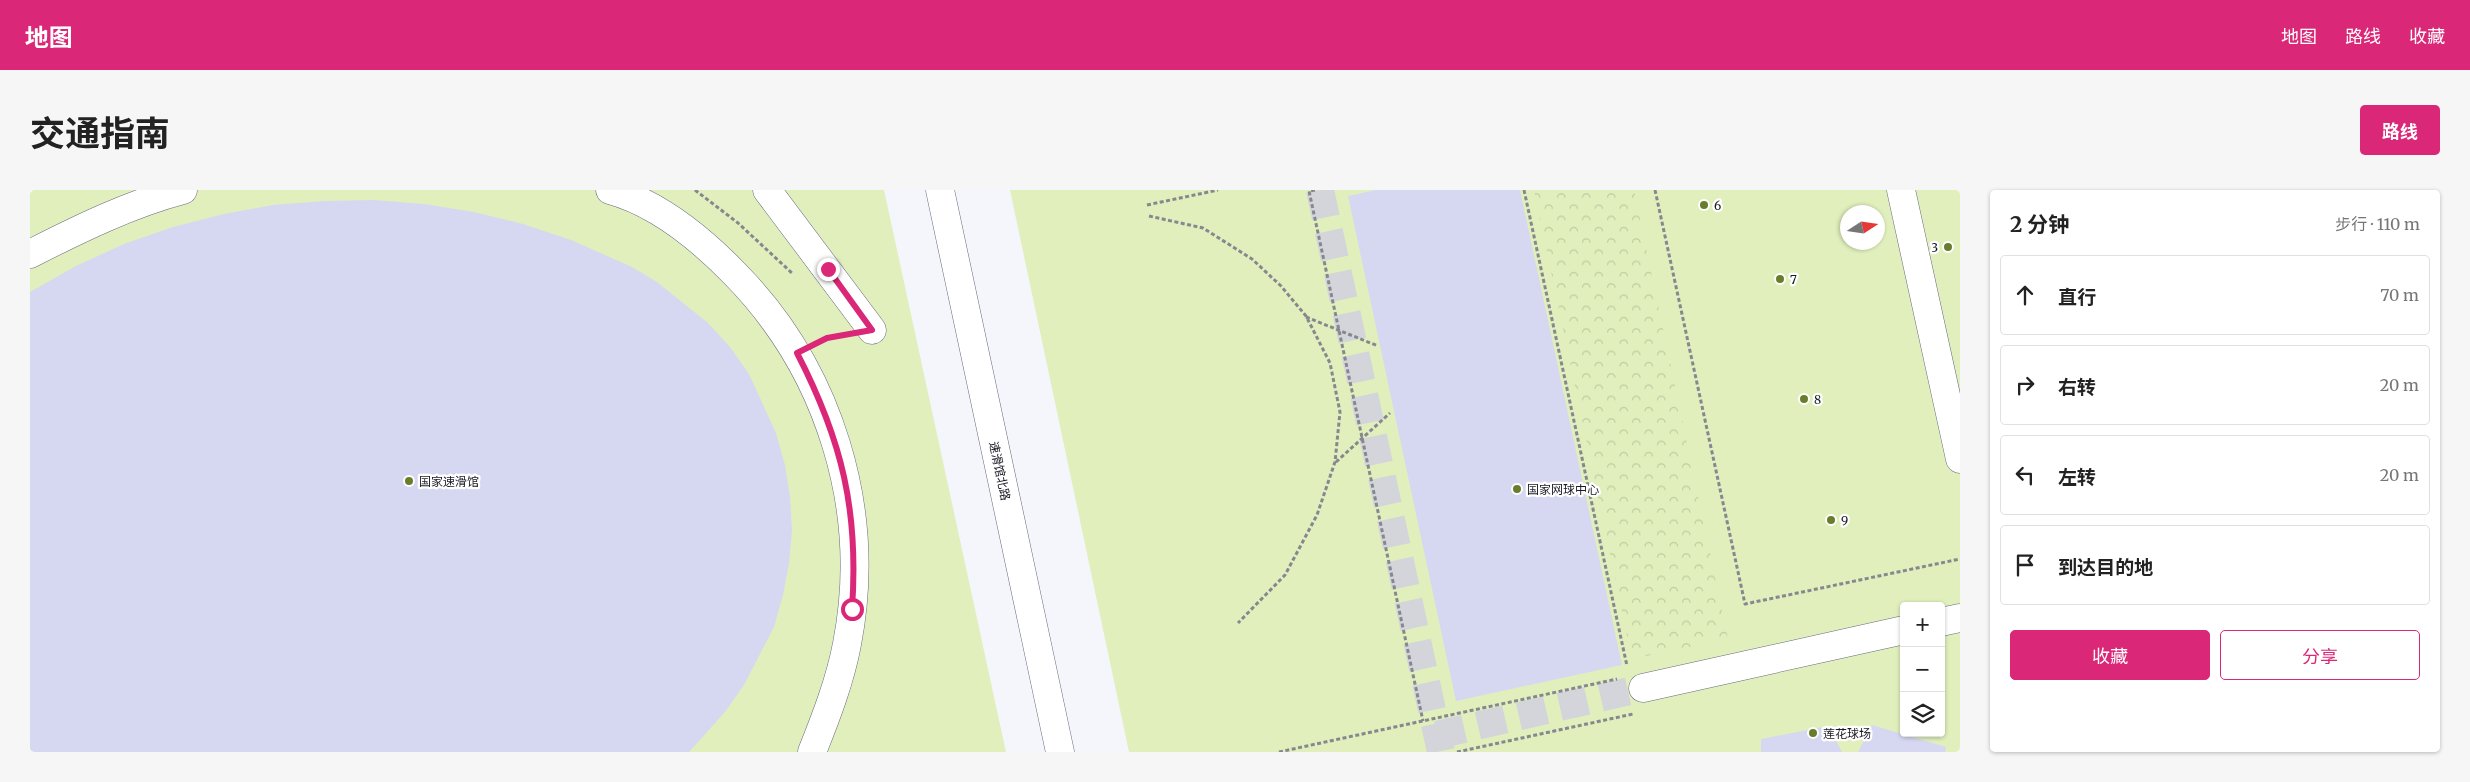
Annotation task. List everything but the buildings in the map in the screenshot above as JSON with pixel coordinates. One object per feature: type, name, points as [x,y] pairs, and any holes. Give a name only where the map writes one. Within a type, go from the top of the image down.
[{"type":"street","points":[[30,254],[107,217],[183,190]]},
{"type":"street","points":[[610,190],[626,195],[660,214],[693,236],[751,290],[775,320],[797,353],[830,424],[842,462],[854,537],[855,573],[847,645],[838,680],[812,752]]},
{"type":"street","points":[[767,190],[872,330]]},
{"type":"street","name":"速滑馆北路","points":[[940,190],[1060,752]]},
{"type":"street","points":[[1901,190],[1960,459]]},
{"type":"street","points":[[1945,621],[1960,618]]},
{"type":"street","points":[[1632,687],[1900,631]]},
{"type":"path","points":[[695,190],[738,224],[794,276]]},
{"type":"path","points":[[1147,205],[1218,190]]},
{"type":"path","points":[[1315,190],[1310,191],[1423,721]]},
{"type":"path","points":[[1524,190],[1632,687]]},
{"type":"path","points":[[1655,190],[1746,604],[1960,559]]},
{"type":"path","points":[[1149,216],[1203,228],[1252,259],[1281,286],[1306,316],[1330,363],[1340,412],[1335,462],[1317,515],[1285,575],[1238,622]]},
{"type":"path","points":[[1306,316],[1378,346]]},
{"type":"path","points":[[797,353],[827,338],[872,330]]},
{"type":"path","points":[[1335,462],[1390,413]]},
{"type":"path","points":[[1279,752],[1423,721],[1632,687]]},
{"type":"path","points":[[1457,752],[1632,687]]},
{"type":"green space","name":"国家速滑馆","points":[[30,190],[884,190],[1006,752],[30,752]]},
{"type":"green space","name":"国家网球中心","points":[[1010,190],[1960,190],[1960,752],[1129,752]]},
{"type":"green space","points":[[1534,190],[1634,190],[1728,639],[1632,659]]},
{"type":"tunnel","points":[[1320,190],[1441,752]]},
{"type":"tunnel","points":[[1437,735],[1643,688]]},
{"type":"place","name":"6","points":[[1704,205]]},
{"type":"place","name":"3","points":[[1948,247]]},
{"type":"place","name":"7","points":[[1780,279]]},
{"type":"place","name":"8","points":[[1804,399]]},
{"type":"place","name":"国家速滑馆","points":[[409,481]]},
{"type":"place","name":"国家网球中心","points":[[1517,489]]},
{"type":"place","name":"9","points":[[1831,520]]},
{"type":"place","name":"莲花球场","points":[[1813,733]]},
{"type":"route","points":[[828,269],[872,330],[827,338],[797,353],[815,388],[830,424],[842,462],[850,500],[854,537],[855,573],[852,609]]}]
